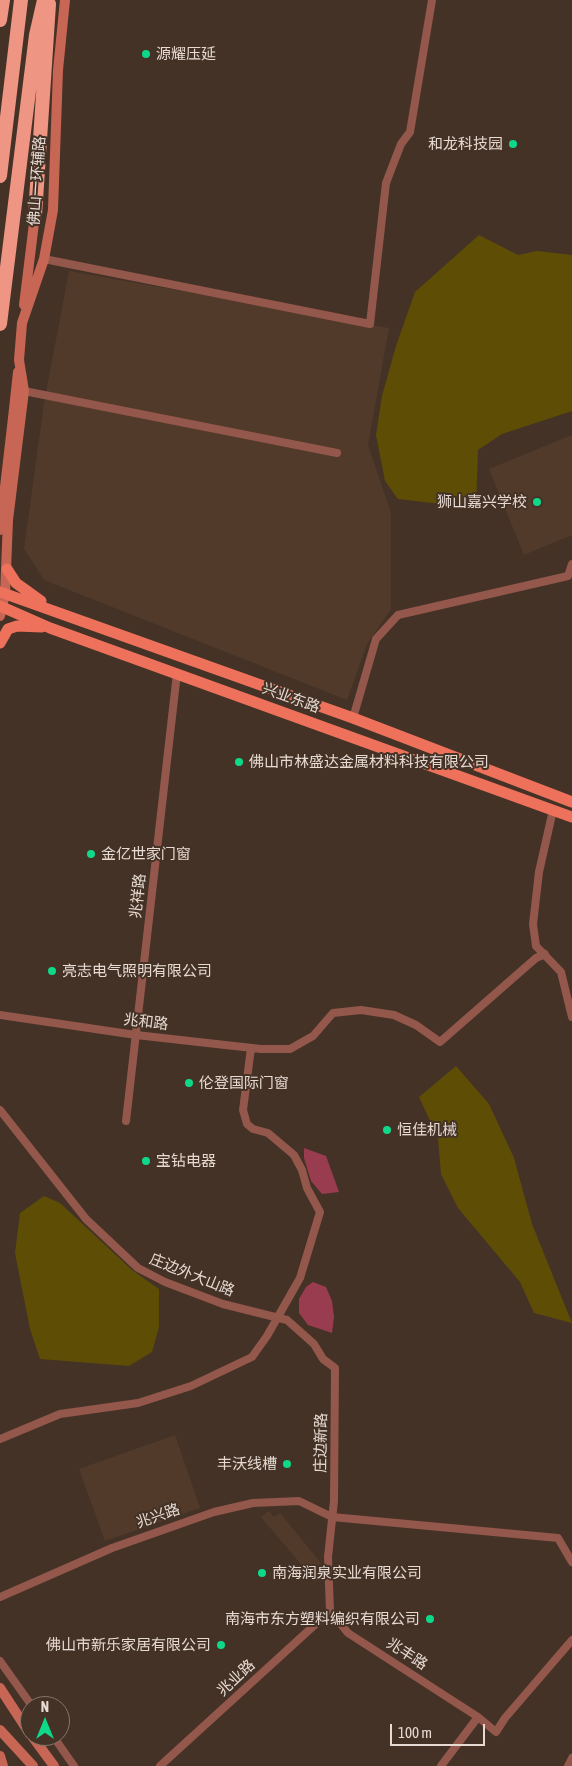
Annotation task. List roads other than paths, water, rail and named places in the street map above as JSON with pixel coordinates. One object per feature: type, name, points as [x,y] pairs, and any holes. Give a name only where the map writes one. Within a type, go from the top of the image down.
[{"type":"highway","points":[[0,20],[3,0]]},
{"type":"highway","points":[[0,176],[21,0]]},
{"type":"highway","points":[[0,324],[36,35],[44,0]]},
{"type":"highway","points":[[34,215],[50,0]]},
{"type":"main road","name":"佛山一环辅路","points":[[0,530],[22,323],[44,260],[53,210],[58,70],[65,0]]},
{"type":"main road","points":[[22,323],[34,215]]},
{"type":"main road","name":"佛山一环辅路","points":[[0,610],[7,568],[4,523],[24,391],[19,360]]},
{"type":"main road","points":[[7,568],[16,583],[64,614]]},
{"type":"main road","name":"兴业东路","points":[[2,593],[353,718],[572,802]]},
{"type":"main road","name":"兴业东路","points":[[0,610],[572,817]]},
{"type":"main road","points":[[0,644],[8,629],[17,626],[50,628]]},
{"type":"main road","points":[[0,1688],[20,1718]]},
{"type":"main road","points":[[0,1730],[33,1766]]},
{"type":"main road","points":[[39,1746],[54,1766]]},
{"type":"main road","points":[[0,1756],[2,1766]]},
{"type":"street","points":[[44,260],[370,324],[386,183],[400,144],[410,132],[432,0]]},
{"type":"street","points":[[24,391],[337,453]]},
{"type":"street","points":[[353,718],[376,639],[398,615],[568,576],[572,564]]},
{"type":"street","name":"兆祥路","points":[[126,1122],[177,673]]},
{"type":"street","points":[[553,810],[540,872],[534,924],[536,946],[561,972],[572,1017]]},
{"type":"street","name":"兆和路","points":[[0,1015],[136,1035],[251,1048],[290,1049],[313,1036],[333,1013],[362,1010],[394,1015],[416,1025],[440,1042],[536,958],[545,954]]},
{"type":"street","points":[[0,1439],[60,1414],[138,1403],[191,1386],[252,1357],[278,1318],[300,1278],[320,1212],[307,1188],[302,1170],[294,1155],[268,1133],[253,1129],[247,1124],[243,1110],[251,1048]]},
{"type":"street","name":"庄边外大山路","points":[[0,1110],[86,1219],[138,1268],[165,1282],[223,1304],[287,1320],[314,1344],[323,1359],[335,1368]]},
{"type":"street","name":"庄边新路","points":[[332,1517],[335,1368]]},
{"type":"street","name":"兆兴路","points":[[0,1597],[112,1548],[214,1512],[254,1504],[299,1502],[332,1517],[558,1538],[572,1562]]},
{"type":"street","points":[[330,1611],[328,1557],[332,1517]]},
{"type":"street","name":"兆丰路","points":[[330,1611],[348,1632],[478,1717],[496,1732],[505,1718],[572,1640]]},
{"type":"street","name":"兆业路","points":[[160,1766],[330,1611]]},
{"type":"street","points":[[0,1661],[25,1696]]},
{"type":"street","points":[[441,1766],[478,1717]]},
{"type":"street","points":[[60,1746],[74,1766]]},
{"type":"street","points":[[568,1766],[572,1758]]},
{"type":"place","name":"源耀压延","points":[[146,54]]},
{"type":"place","name":"和龙科技园","points":[[513,144]]},
{"type":"place","name":"狮山嘉兴学校","points":[[537,502]]},
{"type":"place","name":"佛山市林盛达金属材料科技有限公司","points":[[239,762]]},
{"type":"place","name":"金亿世家门窗","points":[[91,854]]},
{"type":"place","name":"亮志电气照明有限公司","points":[[52,971]]},
{"type":"place","name":"伦登国际门窗","points":[[189,1083]]},
{"type":"place","name":"恒佳机械","points":[[387,1130]]},
{"type":"place","name":"宝钻电器","points":[[146,1161]]},
{"type":"place","name":"丰沃线槽","points":[[287,1464]]},
{"type":"place","name":"南海润泉实业有限公司","points":[[262,1573]]},
{"type":"place","name":"南海市东方塑料编织有限公司","points":[[430,1619]]},
{"type":"place","name":"佛山市新乐家居有限公司","points":[[221,1645]]}]
